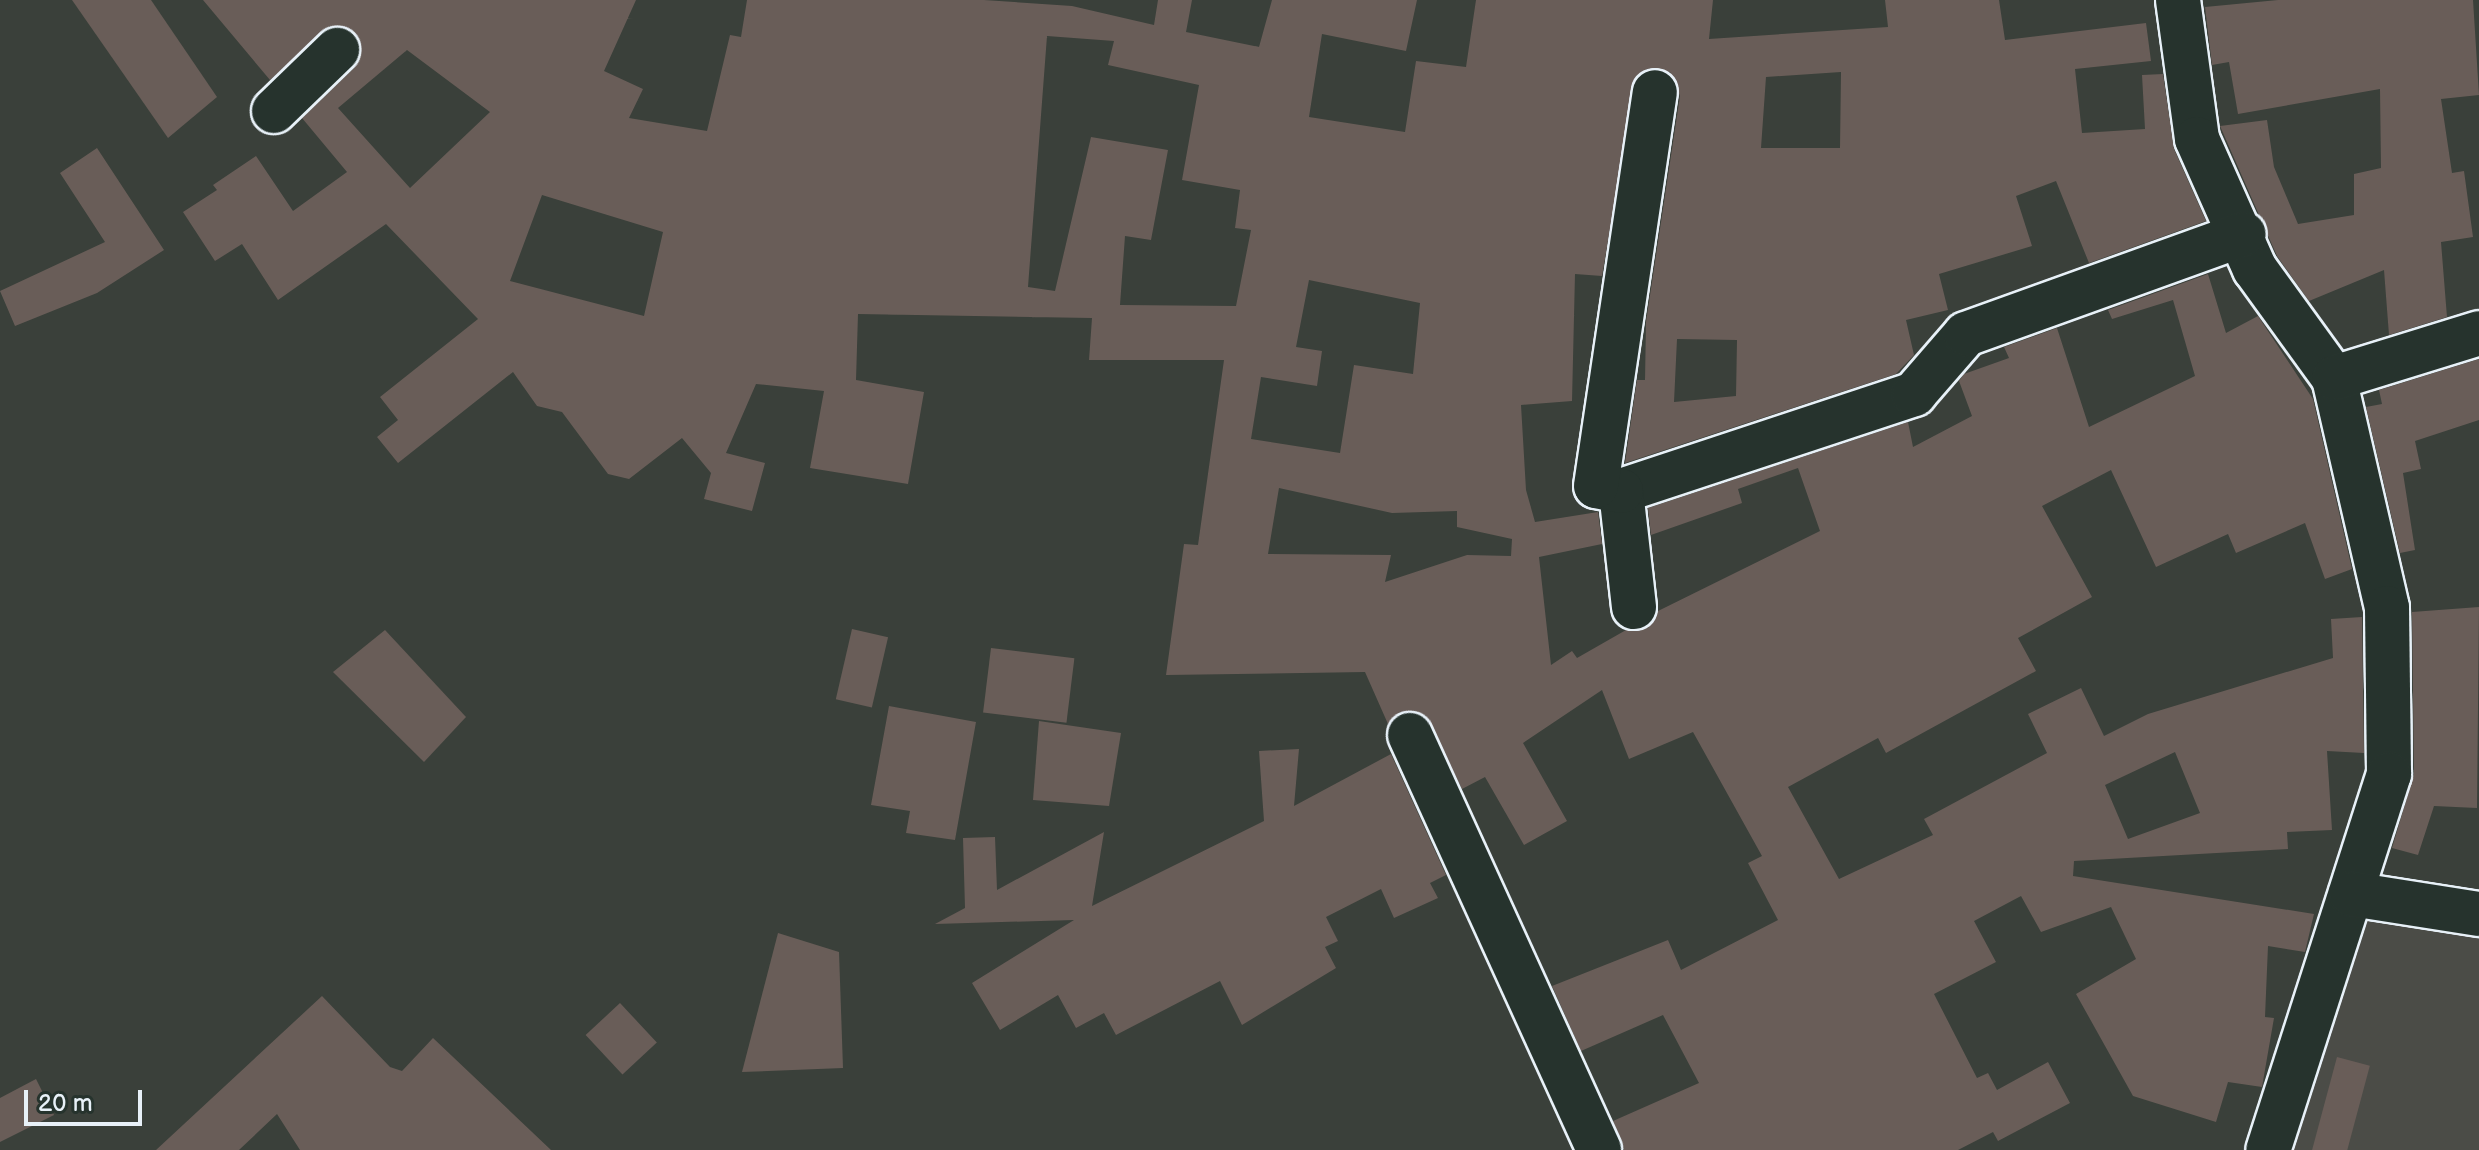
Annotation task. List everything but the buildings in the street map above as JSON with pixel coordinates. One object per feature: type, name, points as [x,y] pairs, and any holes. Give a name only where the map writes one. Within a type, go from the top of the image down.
[{"type":"street","points":[[2178,0],[2197,139],[2244,234],[2255,269],[2334,378],[2387,608],[2389,774],[2268,1150]]},
{"type":"street","points":[[274,111],[337,50]]},
{"type":"street","points":[[1655,92],[1596,486],[1621,491],[1914,394],[1966,334],[2244,234]]},
{"type":"street","points":[[2334,378],[2479,333]]},
{"type":"street","points":[[1621,491],[1634,607]]},
{"type":"street","points":[[1410,735],[1599,1150]]},
{"type":"street","points":[[2351,894],[2479,914]]},
{"type":"shaded area","points":[[2351,894],[2479,903],[2479,1150],[2268,1150]]}]
